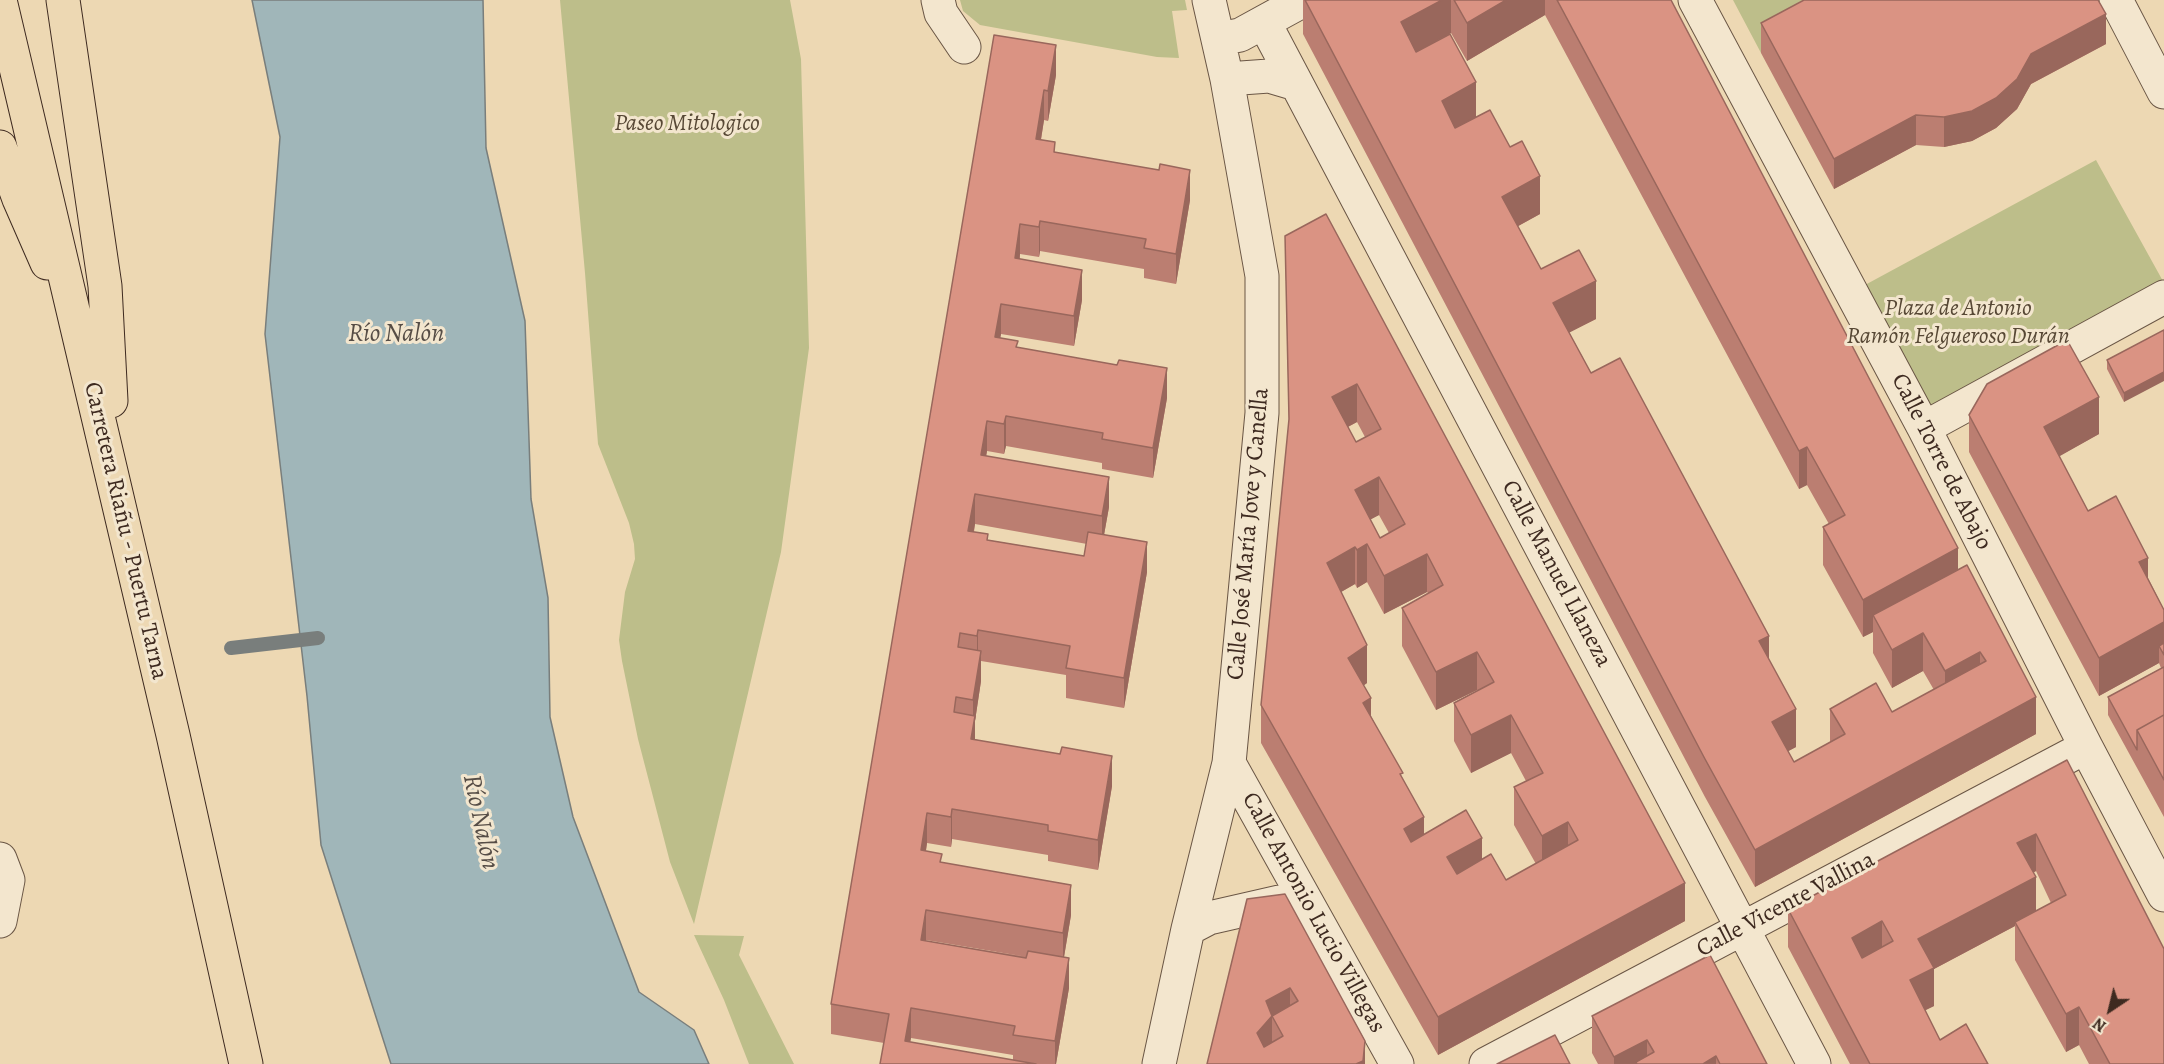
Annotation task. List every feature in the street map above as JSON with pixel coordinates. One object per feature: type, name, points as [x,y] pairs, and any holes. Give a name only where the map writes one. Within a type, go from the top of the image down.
[{"type":"main road","name":"Carretera Riañu - Puertu Tarna","points":[[0,0],[173,735],[246,1064]]},
{"type":"main road","points":[[63,0],[105,285],[116,495]]},
{"type":"main road","points":[[0,147],[19,199],[81,339]]},
{"type":"street","points":[[938,0],[941,13],[964,47]]},
{"type":"street","name":"Calle José María Jove y Canella","points":[[1159,1064],[1188,929],[1229,763],[1262,402],[1262,276],[1227,80],[1209,0]]},
{"type":"street","points":[[1219,39],[1240,35],[1304,0]]},
{"type":"street","name":"Calle Torre de Abajo","points":[[1695,0],[1924,428],[2164,895]]},
{"type":"street","points":[[2116,0],[2164,92]]},
{"type":"street","name":"Calle Manuel Llaneza","points":[[1264,22],[1814,1064]]},
{"type":"street","points":[[1227,80],[1269,76],[1296,84]]},
{"type":"street","points":[[1924,428],[2164,297]]},
{"type":"street","name":"Calle Vicente Vallina","points":[[1486,1064],[2086,747]]},
{"type":"street","name":"Calle Antonio Lucio Villegas","points":[[1229,763],[1398,1064]]},
{"type":"street","points":[[0,859],[8,880],[0,921]]},
{"type":"street","points":[[1188,929],[1209,918],[1280,902],[1314,914]]},
{"type":"green space","name":"Paseo Mitologico","points":[[560,0],[790,0],[801,59],[809,348],[781,552],[694,924],[670,862],[638,739],[622,661],[619,640],[625,592],[635,559],[634,544],[629,523],[598,444]]},
{"type":"green space","points":[[960,0],[1185,0],[1187,10],[1172,11],[1179,58],[1157,57],[980,25],[963,11]]},
{"type":"green space","points":[[1733,0],[1860,0],[1761,53]]},
{"type":"green space","name":"Plaza de Antonio Ramón Felgueroso Durán","points":[[2096,160],[2164,283],[1924,428],[1852,292]]},
{"type":"green space","points":[[694,935],[744,936],[739,955],[794,1064],[749,1064],[724,1000]]},
{"type":"water","name":"Río Nalón","points":[[252,0],[483,0],[486,148],[525,321],[531,499],[548,598],[550,717],[573,817],[639,992],[694,1030],[709,1064],[391,1064],[321,845],[307,696],[265,334],[280,137]]},
{"type":"building","points":[[1305,0],[1442,0],[1401,22],[1416,52],[1450,34],[1476,82],[1442,101],[1455,128],[1490,110],[1510,147],[1522,141],[1540,176],[1502,197],[1541,269],[1579,250],[1596,281],[1553,303],[1591,373],[1620,358],[1769,636],[1759,641],[1796,709],[1772,722],[1794,762],[1845,734],[1830,709],[1876,683],[1892,712],[1986,661],[1980,652],[1945,671],[1923,633],[1892,650],[1873,615],[1967,565],[2036,697],[1755,850]]},
{"type":"building","points":[[1454,0],[1506,0],[1467,23]]},
{"type":"building","points":[[1557,0],[1671,0],[1958,548],[1863,600],[1823,527],[1845,515],[1807,447],[1799,451]]},
{"type":"building","points":[[1804,0],[2098,0],[2106,14],[2031,54],[2017,79],[1996,98],[1972,111],[1944,117],[1916,115],[1834,159],[1761,23]]},
{"type":"building","points":[[994,35],[1056,45],[1048,91],[1044,90],[1036,139],[1055,142],[1054,152],[1159,170],[1160,164],[1190,170],[1176,254],[1144,248],[1146,239],[1040,221],[1039,227],[1020,224],[1015,258],[1082,270],[1074,316],[1001,304],[995,337],[1018,341],[1016,347],[1117,365],[1119,360],[1167,368],[1153,448],[1102,439],[1103,433],[1006,416],[1004,424],[987,421],[981,455],[1109,477],[1102,516],[975,494],[968,531],[988,534],[987,540],[1084,556],[1088,532],[1147,542],[1124,678],[1066,668],[1070,646],[978,630],[977,636],[960,633],[958,647],[981,651],[973,700],[956,697],[954,712],[975,716],[971,739],[1060,754],[1062,747],[1112,756],[1098,840],[1048,831],[1048,825],[952,809],[951,817],[927,813],[921,850],[942,854],[940,862],[1071,885],[1063,933],[926,910],[921,940],[1026,958],[1028,951],[1069,958],[1055,1041],[1013,1035],[1015,1026],[911,1008],[905,1041],[1036,1064],[880,1064],[889,1014],[831,1004]]},
{"type":"building","points":[[1326,214],[1685,883],[1438,1017],[1261,705],[1289,419],[1285,236]],"holes":[[[1357,384],[1381,429],[1356,442],[1332,397]],[[1379,477],[1405,524],[1380,538],[1355,490]],[[1367,544],[1384,576],[1427,554],[1443,585],[1402,608],[1436,672],[1477,652],[1494,682],[1454,703],[1471,735],[1511,715],[1543,773],[1514,787],[1542,836],[1568,822],[1578,840],[1506,880],[1491,854],[1457,874],[1447,857],[1482,838],[1466,810],[1411,842],[1404,829],[1424,817],[1400,774],[1403,773],[1363,703],[1371,698],[1348,658],[1367,645],[1327,563],[1355,547],[1357,550]]]},
{"type":"building","points":[[2164,330],[2164,372],[2124,393],[2107,360]]},
{"type":"building","points":[[2067,340],[2099,397],[2044,427],[2088,511],[2116,496],[2148,558],[2139,562],[2164,610],[2164,622],[2099,658],[1969,415],[1987,384]]},
{"type":"building","points":[[2164,643],[2164,655],[2159,646]]},
{"type":"building","points":[[2164,667],[2164,715],[2137,730],[2137,750],[2108,697]]},
{"type":"building","points":[[2164,715],[2164,780],[2137,730]]},
{"type":"building","points":[[2067,760],[2164,949],[2164,1064],[2110,1064],[2079,1007],[2066,1014],[2015,922],[2066,895],[2036,834],[2017,843],[2036,877],[1918,939],[1934,968],[1910,980],[1940,1040],[1966,1024],[1988,1064],[1870,1064],[1788,909]],"holes":[[[1882,921],[1893,941],[1862,958],[1852,938]]]},
{"type":"building","points":[[1285,894],[1365,1041],[1363,1061],[1356,1064],[1207,1064],[1247,899]],"holes":[[[1290,988],[1298,1001],[1272,1016],[1266,1001]],[[1272,1016],[1283,1036],[1264,1047],[1257,1033]]]},
{"type":"building","points":[[1710,955],[1767,1064],[1720,1064],[1716,1056],[1703,1064],[1637,1064],[1636,1062],[1654,1052],[1647,1040],[1614,1057],[1592,1016]]},
{"type":"building","points":[[1555,1035],[1570,1064],[1497,1064]]},
{"type":"waterway","points":[[231,648],[318,638]]}]
